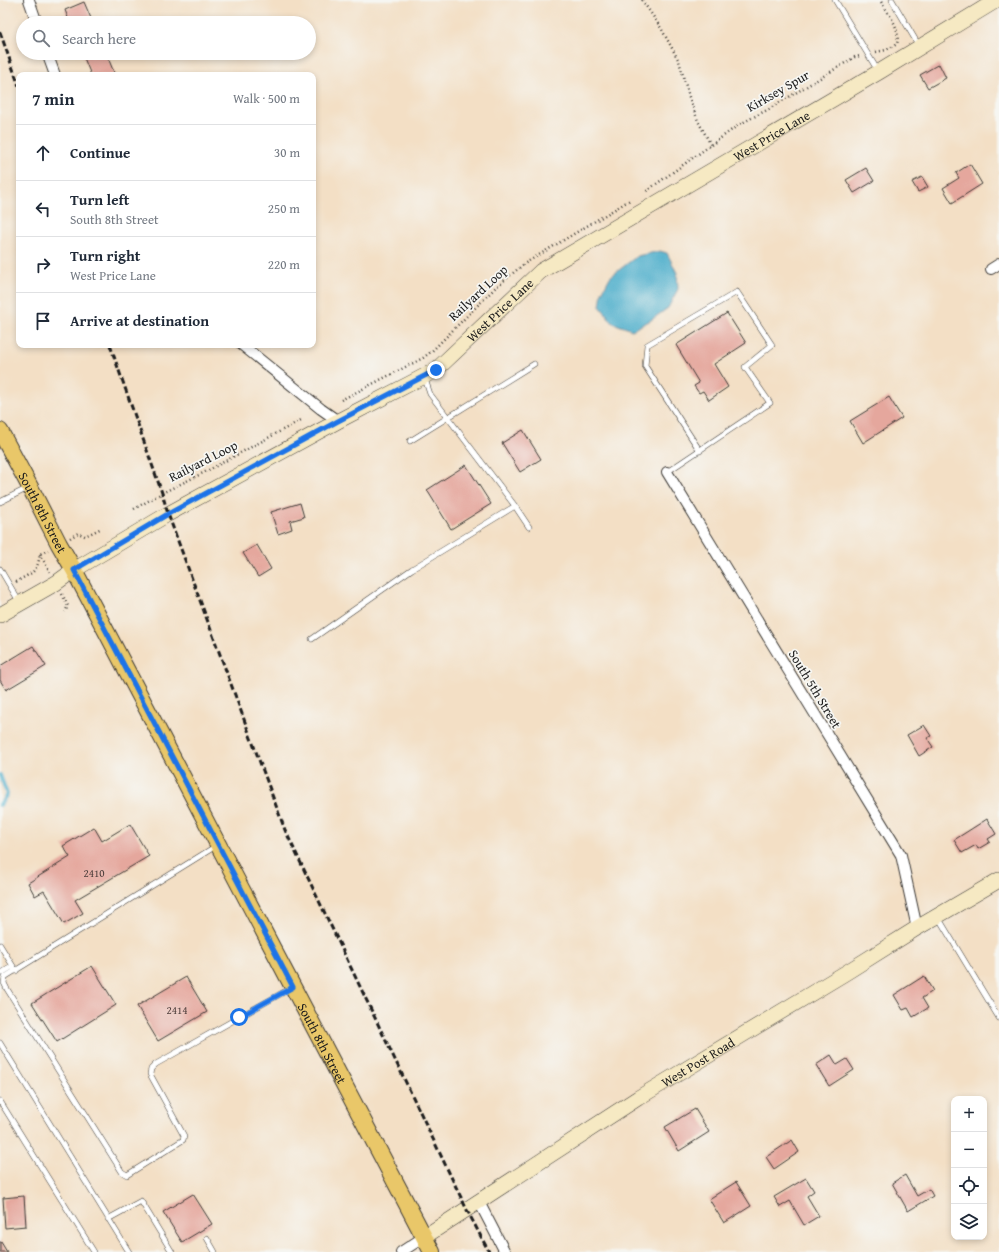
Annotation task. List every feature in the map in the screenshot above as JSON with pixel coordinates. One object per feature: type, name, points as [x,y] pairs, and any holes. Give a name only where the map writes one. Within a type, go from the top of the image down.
[{"type":"main road","name":"South 8th Street","points":[[2,440],[30,487],[74,570],[432,1252]]},
{"type":"street","points":[[29,0],[35,16]]},
{"type":"street","name":"West Price Lane","points":[[0,615],[168,514],[338,421],[436,370],[541,271],[879,72],[997,0]]},
{"type":"street","points":[[50,60],[54,72]]},
{"type":"street","points":[[246,348],[338,421]]},
{"type":"street","name":"South 5th Street","points":[[667,472],[901,855],[917,928]]},
{"type":"street","name":"West Post Road","points":[[401,1252],[638,1098],[917,928],[999,880]]},
{"type":"street","points":[[479,1202],[505,1252]]},
{"type":"lane","points":[[835,0],[879,72]]},
{"type":"lane","points":[[892,0],[920,47]]},
{"type":"lane","points":[[667,472],[700,450],[770,403],[745,367],[772,345],[737,292],[647,345],[645,366],[700,450]]},
{"type":"lane","points":[[410,441],[534,364]]},
{"type":"lane","points":[[424,376],[430,394],[516,506],[529,527]]},
{"type":"lane","points":[[0,502],[30,487]]},
{"type":"lane","points":[[312,639],[412,569],[516,506]]},
{"type":"lane","points":[[0,569],[20,604]]},
{"type":"lane","points":[[0,974],[14,969],[218,844]]},
{"type":"lane","points":[[937,916],[999,1018]]},
{"type":"lane","points":[[0,945],[14,969]]},
{"type":"lane","points":[[14,969],[6,977],[4,983],[7,989],[122,1172],[127,1175],[183,1140],[184,1136],[150,1074],[150,1069],[156,1064],[293,987]]},
{"type":"lane","points":[[0,1043],[129,1252]]},
{"type":"lane","points":[[0,1101],[94,1252]]},
{"type":"lane","points":[[108,1219],[141,1201],[172,1252]]},
{"type":"lane","points":[[207,1238],[215,1252]]},
{"type":"path","points":[[642,0],[661,28],[679,61],[688,97],[698,121],[711,145],[645,192]]},
{"type":"path","points":[[880,0],[898,33],[896,44],[886,50]]},
{"type":"path","name":"Kirksey Spur","points":[[711,145],[740,124],[769,109],[855,57]]},
{"type":"path","name":"Railyard Loop","points":[[341,400],[423,358],[432,351],[495,288],[524,264],[630,200]]},
{"type":"path","name":"Railyard Loop","points":[[134,509],[302,419]]},
{"type":"path","points":[[74,536],[78,533],[85,536],[102,528]]},
{"type":"path","points":[[19,580],[35,570],[42,553],[43,561]]},
{"type":"path","points":[[65,612],[68,606]]},
{"type":"water","points":[[660,251],[667,253],[677,273],[678,289],[668,308],[651,320],[632,330],[613,323],[600,306],[602,292],[610,277],[637,256]]},
{"type":"building","points":[[84,2],[90,16],[67,16],[65,10]]},
{"type":"building","points":[[85,60],[109,60],[114,72],[90,72]]},
{"type":"building","points":[[939,64],[946,78],[928,88],[920,75]]},
{"type":"building","points":[[970,164],[982,184],[952,203],[943,188],[959,178],[956,173]]},
{"type":"building","points":[[866,168],[874,181],[854,193],[846,180]]},
{"type":"building","points":[[922,177],[928,187],[918,192],[912,182]]},
{"type":"building","points":[[727,313],[746,343],[714,364],[728,387],[709,400],[703,391],[699,393],[694,386],[699,383],[676,345]]},
{"type":"building","points":[[889,397],[902,418],[863,443],[850,421]]},
{"type":"building","points":[[523,430],[541,459],[520,472],[502,443]]},
{"type":"building","points":[[466,465],[491,504],[451,529],[427,490]]},
{"type":"building","points":[[300,503],[304,517],[290,521],[292,529],[278,534],[271,512]]},
{"type":"building","points":[[257,545],[271,569],[258,577],[243,553]]},
{"type":"building","points":[[33,646],[46,666],[6,690],[0,680],[0,666]]},
{"type":"building","points":[[924,725],[931,736],[927,738],[933,747],[919,756],[907,735]]},
{"type":"building","points":[[987,819],[996,834],[988,839],[990,842],[978,849],[976,845],[962,853],[954,840]]},
{"type":"building","points":[[130,824],[149,856],[75,900],[83,913],[64,924],[44,891],[35,896],[28,883],[70,857],[63,846],[94,827],[102,841]]},
{"type":"building","points":[[92,966],[116,1005],[57,1042],[32,1003]]},
{"type":"building","points":[[924,976],[933,991],[922,998],[928,1008],[913,1017],[908,1008],[903,1010],[894,995]]},
{"type":"building","points":[[186,977],[207,1012],[158,1041],[137,1006]]},
{"type":"building","points":[[831,1055],[837,1065],[847,1059],[854,1070],[829,1086],[816,1065]]},
{"type":"building","points":[[695,1109],[709,1132],[679,1151],[665,1127]]},
{"type":"building","points":[[792,1140],[799,1152],[774,1169],[766,1157]]},
{"type":"building","points":[[905,1175],[917,1196],[929,1189],[933,1196],[908,1211],[892,1183]]},
{"type":"building","points":[[806,1178],[814,1191],[807,1196],[819,1216],[804,1225],[790,1201],[780,1207],[774,1197]]},
{"type":"building","points":[[736,1182],[751,1206],[724,1223],[709,1199]]},
{"type":"building","points":[[193,1194],[212,1224],[182,1242],[163,1212]]},
{"type":"building","points":[[24,1196],[26,1226],[5,1228],[3,1198]]},
{"type":"building","points":[[1,1242],[7,1252],[0,1252]]},
{"type":"waterway","points":[[0,775],[7,794],[0,805]]},
{"type":"railway","points":[[0,32],[16,77]]},
{"type":"railway","points":[[111,348],[168,514],[285,830],[467,1210],[489,1252]]},
{"type":"route","points":[[239,1017],[293,987],[74,570],[168,514],[338,421],[436,370]]}]
